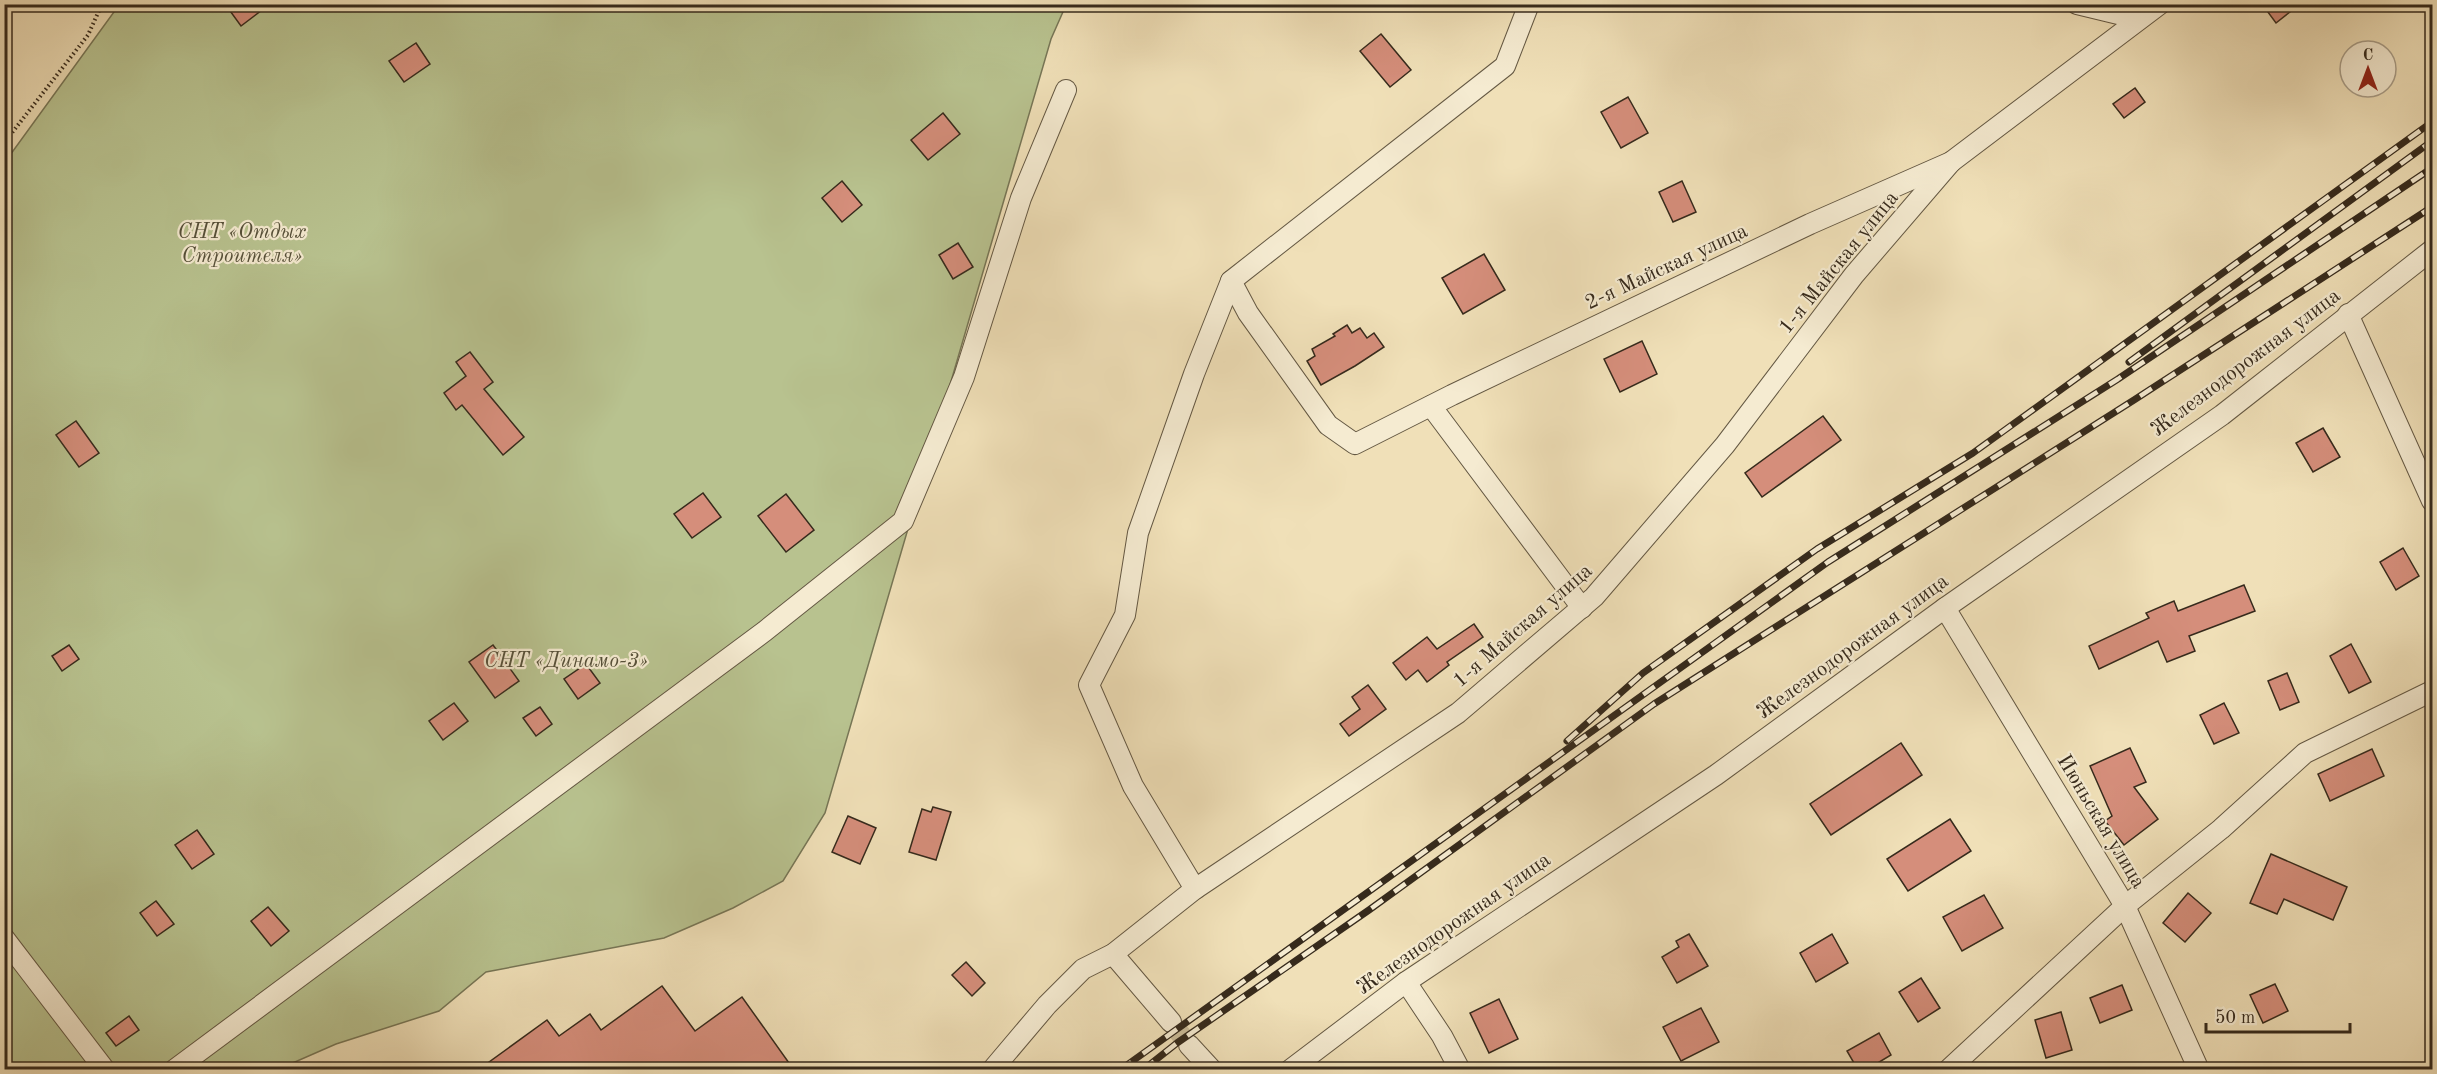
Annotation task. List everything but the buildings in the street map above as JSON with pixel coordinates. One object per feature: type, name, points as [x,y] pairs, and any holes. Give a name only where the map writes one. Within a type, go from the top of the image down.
[{"type":"street","points":[[1196,889],[1133,786],[1089,685],[1125,615],[1138,533],[1194,374],[1231,281],[1504,66],[1529,4]]},
{"type":"street","points":[[2077,4],[2139,19]]},
{"type":"street","name":"2-я Майская улица","points":[[1231,281],[1248,314],[1328,425],[1355,444],[1810,224],[1951,162],[2160,4]]},
{"type":"street","points":[[174,1070],[765,631],[903,521],[964,377],[1020,198],[1066,90]]},
{"type":"street","name":"1-я Майская улица","points":[[992,1070],[1047,1005],[1083,969],[1113,954],[1196,889],[1458,713],[1594,597],[1725,445],[1854,275],[1951,162]]},
{"type":"street","name":"Железнодорожная улица","points":[[1290,1070],[1406,982],[1716,775],[1945,608],[2222,415],[2348,314],[2433,250]]},
{"type":"street","points":[[2348,314],[2430,488]]},
{"type":"street","points":[[1431,406],[1582,608]]},
{"type":"street","name":"Июньская улица","points":[[1945,608],[2125,906],[2199,1070]]},
{"type":"street","points":[[1948,1070],[2125,906],[2222,829],[2305,753],[2433,691]]},
{"type":"street","points":[[4,938],[105,1070]]},
{"type":"street","points":[[1113,954],[1171,1022]]},
{"type":"street","points":[[1406,982],[1442,1036],[1460,1070]]},
{"type":"street","points":[[1189,1045],[1212,1070]]},
{"type":"path","points":[[4,143],[88,35],[102,4]]},
{"type":"green space","name":"СНТ «Динамо-3»","points":[[119,5],[1066,5],[1051,39],[825,813],[783,881],[733,908],[664,938],[486,972],[439,1011],[336,1044],[279,1069],[5,1070],[5,162]]},
{"type":"tunnel","points":[[1171,1022],[1189,1045]]},
{"type":"railway","points":[[1567,741],[1643,673],[1817,549],[1973,453],[2432,122]]},
{"type":"railway","points":[[2129,362],[2432,141]]},
{"type":"railway","points":[[1120,1070],[1828,562],[2118,379],[2432,168]]},
{"type":"railway","points":[[1143,1070],[1177,1043],[1369,910],[1654,704],[2134,400],[2432,207]]},
{"type":"park label","name":"СНТ «Отдых Строителя»","points":[[242,243]]}]
